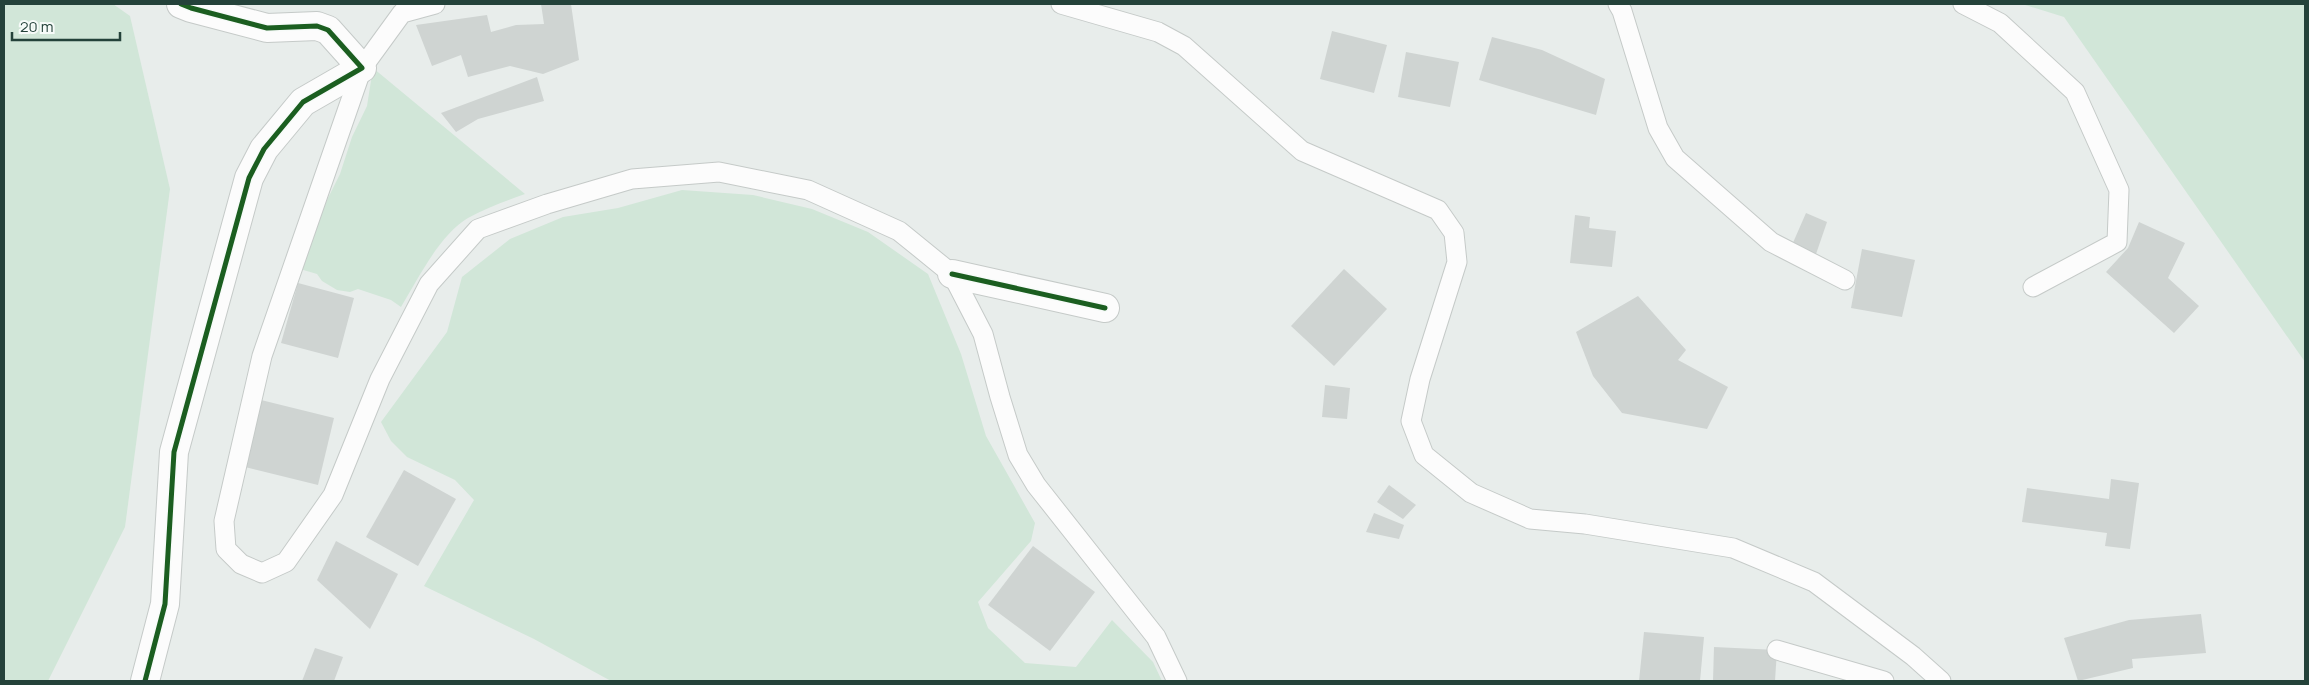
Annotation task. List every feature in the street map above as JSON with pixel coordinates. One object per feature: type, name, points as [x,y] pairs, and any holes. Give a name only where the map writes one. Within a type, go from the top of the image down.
[{"type":"street","points":[[145,681],[165,604],[174,452],[249,178],[264,149],[303,102],[362,68],[328,30],[317,26],[267,28],[232,20],[182,4]]},
{"type":"street","points":[[952,274],[1106,308]]},
{"type":"lane","points":[[435,4],[402,13],[362,68],[262,356],[224,521],[226,549],[241,564],[262,574],[286,562],[333,495],[380,379],[429,284],[478,229],[547,204],[632,180],[719,172],[808,190],[899,231],[952,274],[984,334],[1000,398],[1018,456],[1036,485],[1156,637],[1177,681]]},
{"type":"lane","points":[[1061,4],[1158,32],[1184,46],[1302,152],[1438,210],[1454,233],[1457,262],[1420,379],[1412,421],[1424,455],[1471,493],[1530,519],[1585,524],[1732,548],[1814,582],[1913,656],[1942,681]]},
{"type":"lane","points":[[1618,4],[1622,11],[1658,128],[1675,158],[1771,242],[1845,280]]},
{"type":"lane","points":[[1963,4],[2000,23],[2075,92],[2119,190],[2117,242],[2033,286]]},
{"type":"lane","points":[[1777,650],[1884,681]]},
{"type":"green space","points":[[4,4],[113,4],[130,16],[170,189],[125,527],[48,681],[4,681]]},
{"type":"green space","points":[[2022,4],[2305,4],[2305,362],[2064,17]]},
{"type":"green space","points":[[373,68],[525,194],[482,211],[458,225],[430,258],[401,307],[391,300],[358,289],[350,292],[337,290],[322,281],[317,274],[300,269],[326,202],[340,174],[352,137],[367,106]]},
{"type":"green space","points":[[682,190],[753,195],[812,209],[868,232],[928,274],[961,354],[986,436],[1035,523],[1031,541],[978,602],[988,628],[1025,663],[1076,667],[1112,620],[1153,662],[1162,681],[611,681],[534,639],[424,586],[474,500],[455,480],[407,457],[391,441],[381,422],[447,332],[462,277],[510,239],[563,217],[618,208]]},
{"type":"building","points":[[541,4],[571,4],[579,60],[543,74],[510,66],[468,77],[461,55],[432,66],[416,25],[487,15],[491,32],[516,25],[544,24]]},
{"type":"building","points":[[1332,31],[1387,45],[1374,93],[1320,79]]},
{"type":"building","points":[[1492,37],[1542,50],[1605,79],[1596,115],[1479,80]]},
{"type":"building","points":[[1406,52],[1459,62],[1450,107],[1398,97]]},
{"type":"building","points":[[537,77],[544,101],[478,119],[456,132],[441,113]]},
{"type":"building","points":[[1806,213],[1827,222],[1816,254],[1792,245]]},
{"type":"building","points":[[1575,215],[1590,217],[1589,228],[1616,231],[1612,267],[1570,263]]},
{"type":"building","points":[[2139,222],[2185,243],[2168,278],[2199,306],[2174,333],[2106,272],[2128,248]]},
{"type":"building","points":[[1862,249],[1915,260],[1902,317],[1851,308]]},
{"type":"building","points":[[1344,269],[1387,309],[1334,366],[1291,326]]},
{"type":"building","points":[[298,283],[354,298],[338,358],[281,343]]},
{"type":"building","points":[[1638,296],[1686,350],[1678,360],[1728,387],[1707,429],[1622,413],[1593,376],[1576,332]]},
{"type":"building","points":[[1325,385],[1350,388],[1347,419],[1322,417]]},
{"type":"building","points":[[261,400],[334,418],[318,485],[245,467]]},
{"type":"building","points":[[404,470],[456,499],[418,566],[366,537]]},
{"type":"building","points":[[2111,479],[2139,483],[2130,549],[2105,546],[2107,533],[2022,522],[2027,488],[2109,499]]},
{"type":"building","points":[[1389,485],[1416,505],[1403,519],[1377,502]]},
{"type":"building","points":[[1374,513],[1404,525],[1399,539],[1366,532]]},
{"type":"building","points":[[336,541],[398,574],[370,629],[317,580]]},
{"type":"building","points":[[1033,546],[1095,592],[1050,651],[988,605]]},
{"type":"building","points":[[2201,614],[2206,653],[2132,659],[2133,668],[2078,681],[2064,638],[2129,620]]},
{"type":"building","points":[[1644,632],[1704,637],[1700,681],[1639,681]]},
{"type":"building","points":[[1714,647],[1777,650],[1775,681],[1713,681]]},
{"type":"building","points":[[315,648],[343,657],[334,681],[302,681]]},
{"type":"cycle path","points":[[145,681],[165,604],[174,452],[249,178],[264,149],[303,102],[362,68],[328,30],[317,26],[267,28],[181,4]]},
{"type":"cycle path","points":[[952,274],[1105,308]]}]
